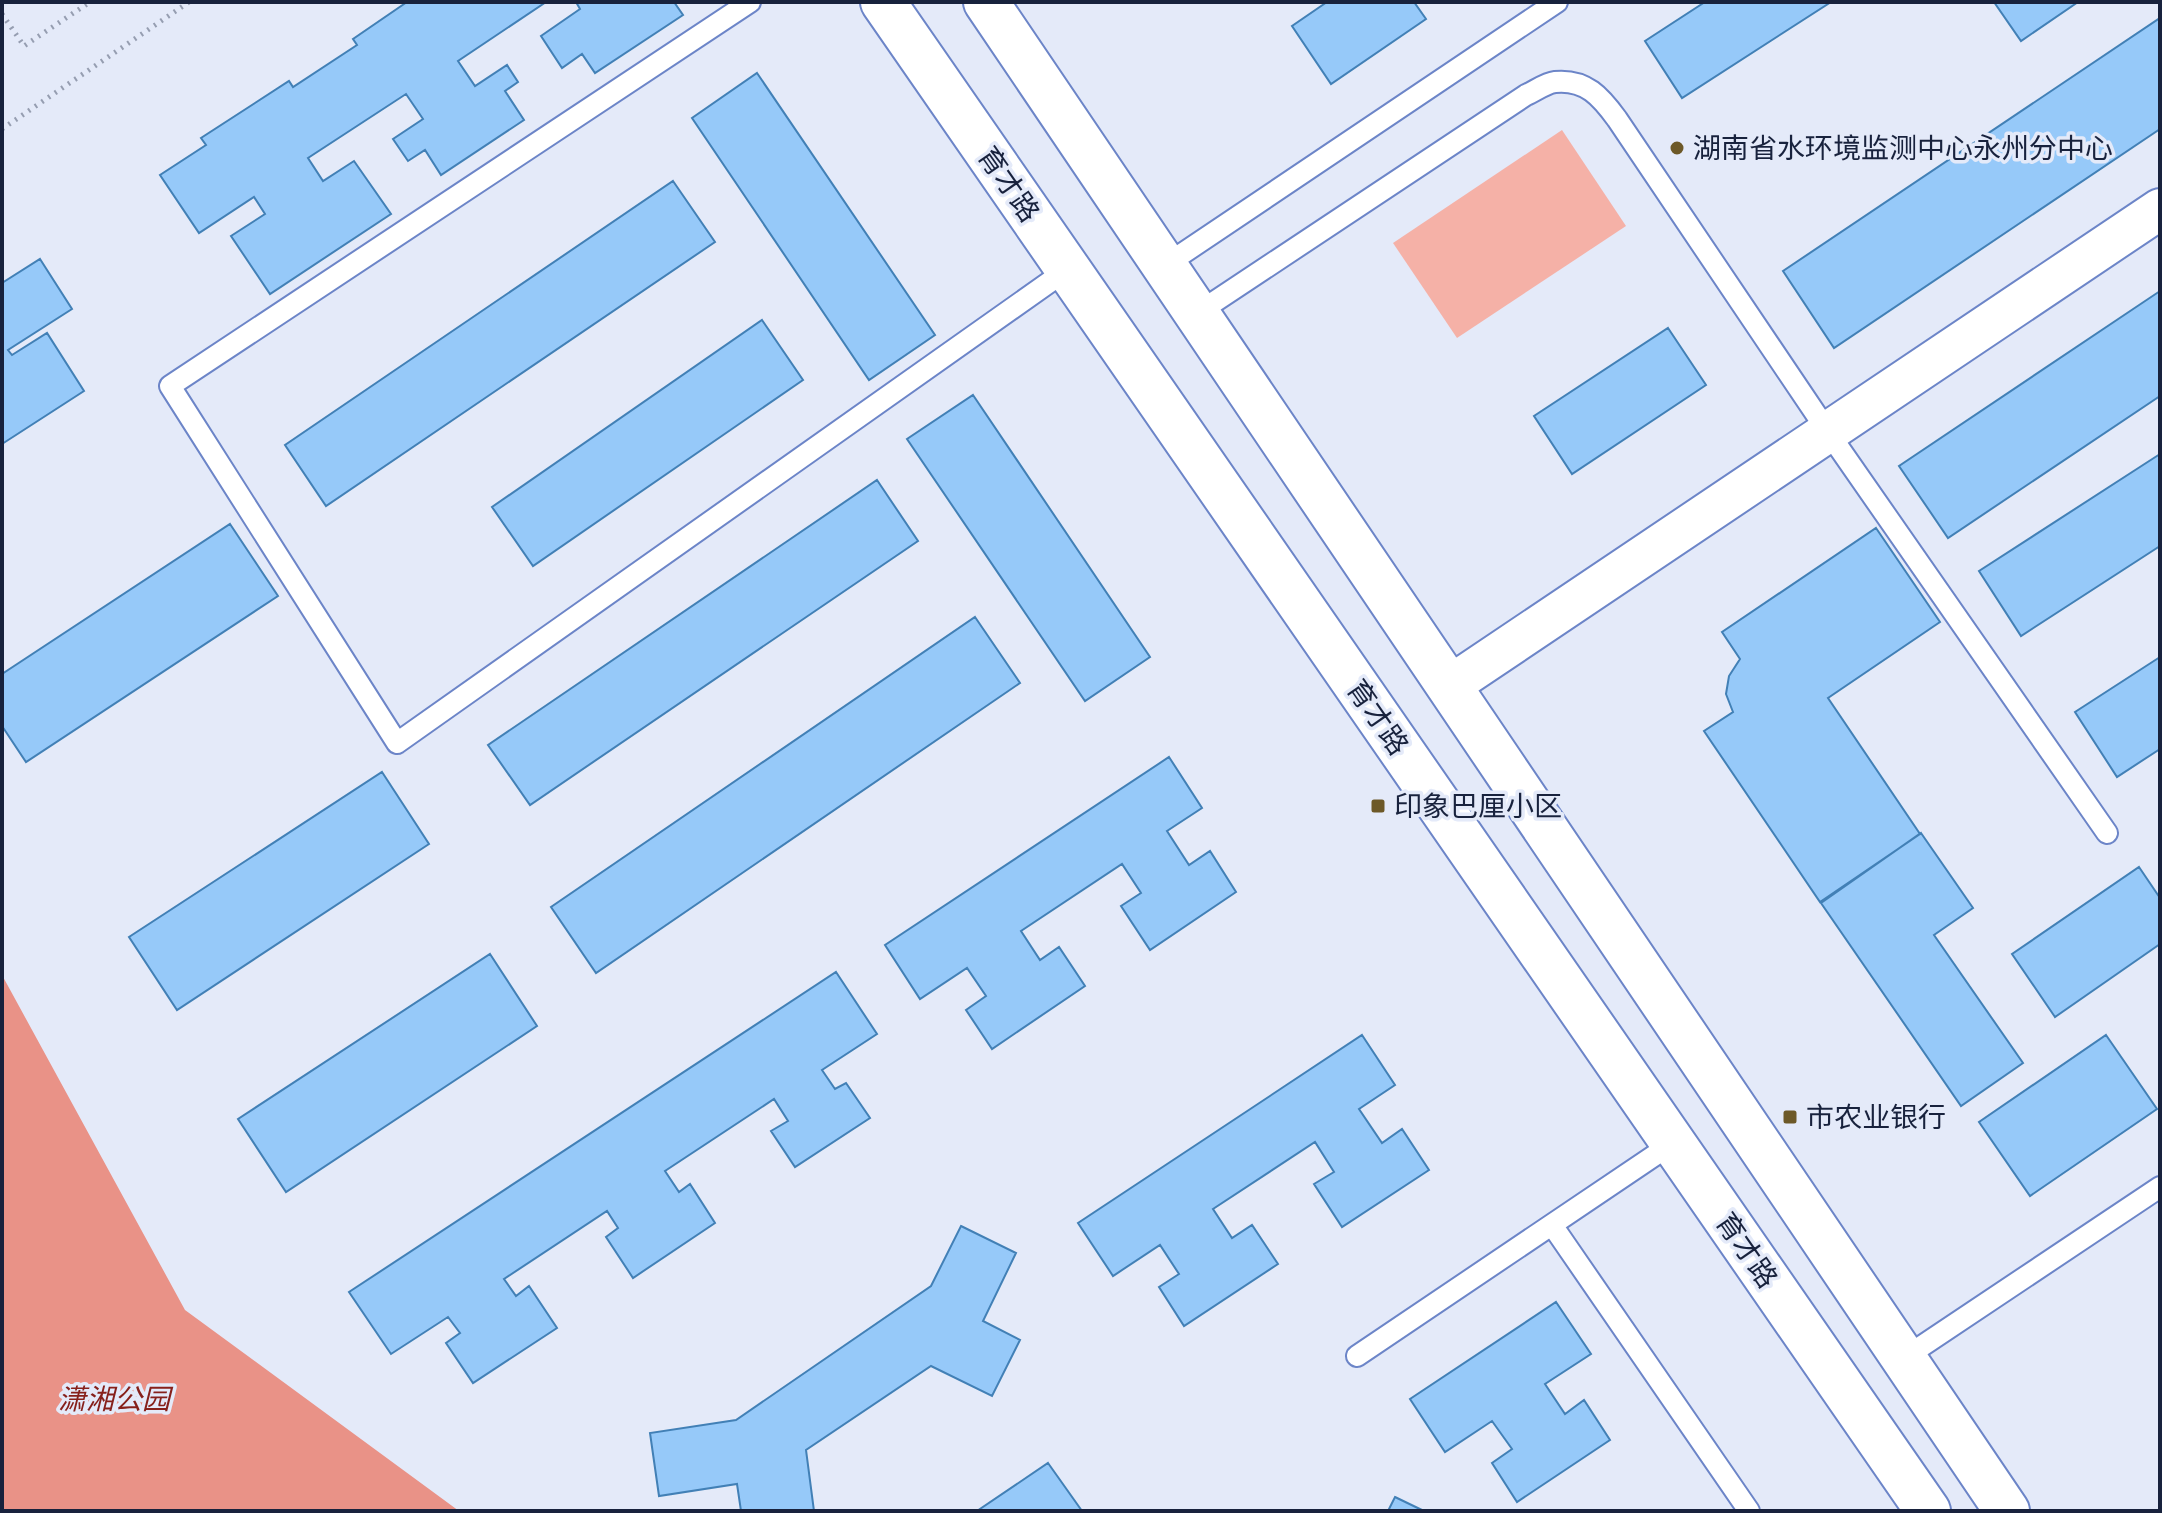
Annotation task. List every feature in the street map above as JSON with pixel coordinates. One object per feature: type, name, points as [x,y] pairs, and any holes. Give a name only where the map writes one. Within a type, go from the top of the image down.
[{"type":"main road","name":"育才路","points":[[883,2],[1919,1499]]},
{"type":"main road","points":[[986,2],[1985,1479],[2036,1511]]},
{"type":"main road","points":[[1919,1499],[1985,1479]]},
{"type":"street","points":[[1448,687],[2160,209]]},
{"type":"lane","points":[[750,2],[170,386],[397,743],[1068,269]]},
{"type":"lane","points":[[1164,266],[1557,2]]},
{"type":"lane","points":[[1196,314],[1526,95],[1553,82],[1576,83],[1599,95],[1828,432],[2107,833]]},
{"type":"lane","points":[[1357,1356],[1673,1143]]},
{"type":"lane","points":[[1904,1358],[2160,1187]]},
{"type":"lane","points":[[1552,1225],[1749,1511]]},
{"type":"path","points":[[2,14],[24,46],[90,2]]},
{"type":"path","points":[[2,129],[189,2]]},
{"type":"shaded area","points":[[1562,130],[1626,226],[1457,338],[1393,243]]},
{"type":"green space","name":"潇湘公园","points":[[2,975],[185,1310],[459,1511],[2,1511]]},
{"type":"building","points":[[407,2],[546,2],[458,61],[475,86],[507,65],[518,82],[505,91],[524,120],[441,175],[425,150],[408,161],[393,139],[423,119],[406,94],[308,158],[323,181],[354,161],[391,214],[270,294],[231,236],[265,214],[254,197],[199,233],[160,175],[206,145],[201,138],[289,81],[293,87],[357,45],[353,39]]},
{"type":"building","points":[[576,2],[674,2],[683,15],[595,73],[582,54],[562,68],[541,36],[580,9]]},
{"type":"building","points":[[1327,2],[1414,2],[1426,19],[1331,84],[1292,26]]},
{"type":"building","points":[[1705,2],[1831,2],[1682,98],[1645,41]]},
{"type":"building","points":[[1994,2],[2078,2],[2021,41]]},
{"type":"building","points":[[2160,18],[2160,129],[1834,348],[1783,271]]},
{"type":"building","points":[[757,73],[935,335],[869,380],[692,118]]},
{"type":"building","points":[[673,181],[715,242],[326,506],[285,445]]},
{"type":"building","points":[[40,259],[72,309],[8,350],[12,355],[47,333],[84,391],[2,444],[2,283]]},
{"type":"building","points":[[2160,291],[2160,396],[1948,538],[1899,466]]},
{"type":"building","points":[[762,320],[803,380],[533,566],[492,507]]},
{"type":"building","points":[[1668,328],[1706,385],[1572,474],[1534,416]]},
{"type":"building","points":[[973,395],[1150,657],[1085,701],[907,439]]},
{"type":"building","points":[[2160,454],[2160,546],[2021,636],[1979,571]]},
{"type":"building","points":[[877,480],[918,541],[530,805],[488,745]]},
{"type":"building","points":[[230,524],[278,596],[26,762],[2,726],[2,674]]},
{"type":"building","points":[[1876,528],[1940,622],[1828,698],[1920,834],[1820,902],[1704,731],[1733,712],[1726,694],[1729,676],[1740,659],[1722,632]]},
{"type":"building","points":[[975,617],[1020,683],[596,973],[551,907]]},
{"type":"building","points":[[2160,657],[2160,749],[2117,777],[2075,712]]},
{"type":"building","points":[[1169,757],[1202,808],[1167,831],[1189,865],[1210,851],[1236,892],[1150,950],[1121,906],[1141,893],[1122,864],[1021,931],[1040,960],[1059,947],[1085,986],[992,1049],[966,1010],[986,996],[967,968],[920,999],[885,945]]},
{"type":"building","points":[[382,772],[429,844],[177,1010],[129,937]]},
{"type":"building","points":[[1921,833],[1973,908],[1934,935],[2023,1063],[1961,1106],[1821,903]]},
{"type":"building","points":[[2139,867],[2160,898],[2160,944],[2055,1017],[2012,954]]},
{"type":"building","points":[[490,954],[537,1026],[286,1192],[238,1119]]},
{"type":"building","points":[[836,972],[877,1034],[822,1070],[835,1089],[846,1083],[870,1118],[795,1167],[771,1131],[788,1121],[774,1099],[665,1171],[679,1192],[690,1184],[715,1223],[633,1278],[606,1237],[618,1228],[607,1211],[504,1279],[516,1296],[529,1286],[557,1328],[473,1383],[446,1343],[460,1333],[448,1317],[391,1354],[349,1292]]},
{"type":"building","points":[[1362,1035],[1395,1085],[1359,1109],[1382,1143],[1402,1129],[1429,1170],[1342,1227],[1314,1184],[1334,1172],[1315,1142],[1213,1209],[1232,1238],[1252,1225],[1278,1264],[1184,1326],[1159,1287],[1179,1274],[1160,1245],[1113,1276],[1078,1223]]},
{"type":"building","points":[[2106,1035],[2157,1109],[2030,1196],[1979,1122]]},
{"type":"building","points":[[961,1226],[1016,1253],[983,1321],[1020,1340],[992,1396],[931,1366],[806,1450],[814,1511],[741,1511],[737,1484],[659,1496],[650,1433],[736,1420],[931,1286]]},
{"type":"building","points":[[1556,1302],[1591,1354],[1545,1384],[1565,1414],[1584,1400],[1610,1440],[1517,1502],[1492,1463],[1512,1449],[1492,1421],[1445,1452],[1410,1399]]},
{"type":"building","points":[[1048,1463],[1082,1511],[977,1511]]},
{"type":"building","points":[[1395,1497],[1424,1511],[1388,1511]]},
{"type":"place","name":"湖南省水环境监测中心永州分中心","points":[[1677,148]]},
{"type":"place","name":"印象巴厘小区","points":[[1378,806]]},
{"type":"place","name":"市农业银行","points":[[1790,1117]]}]
